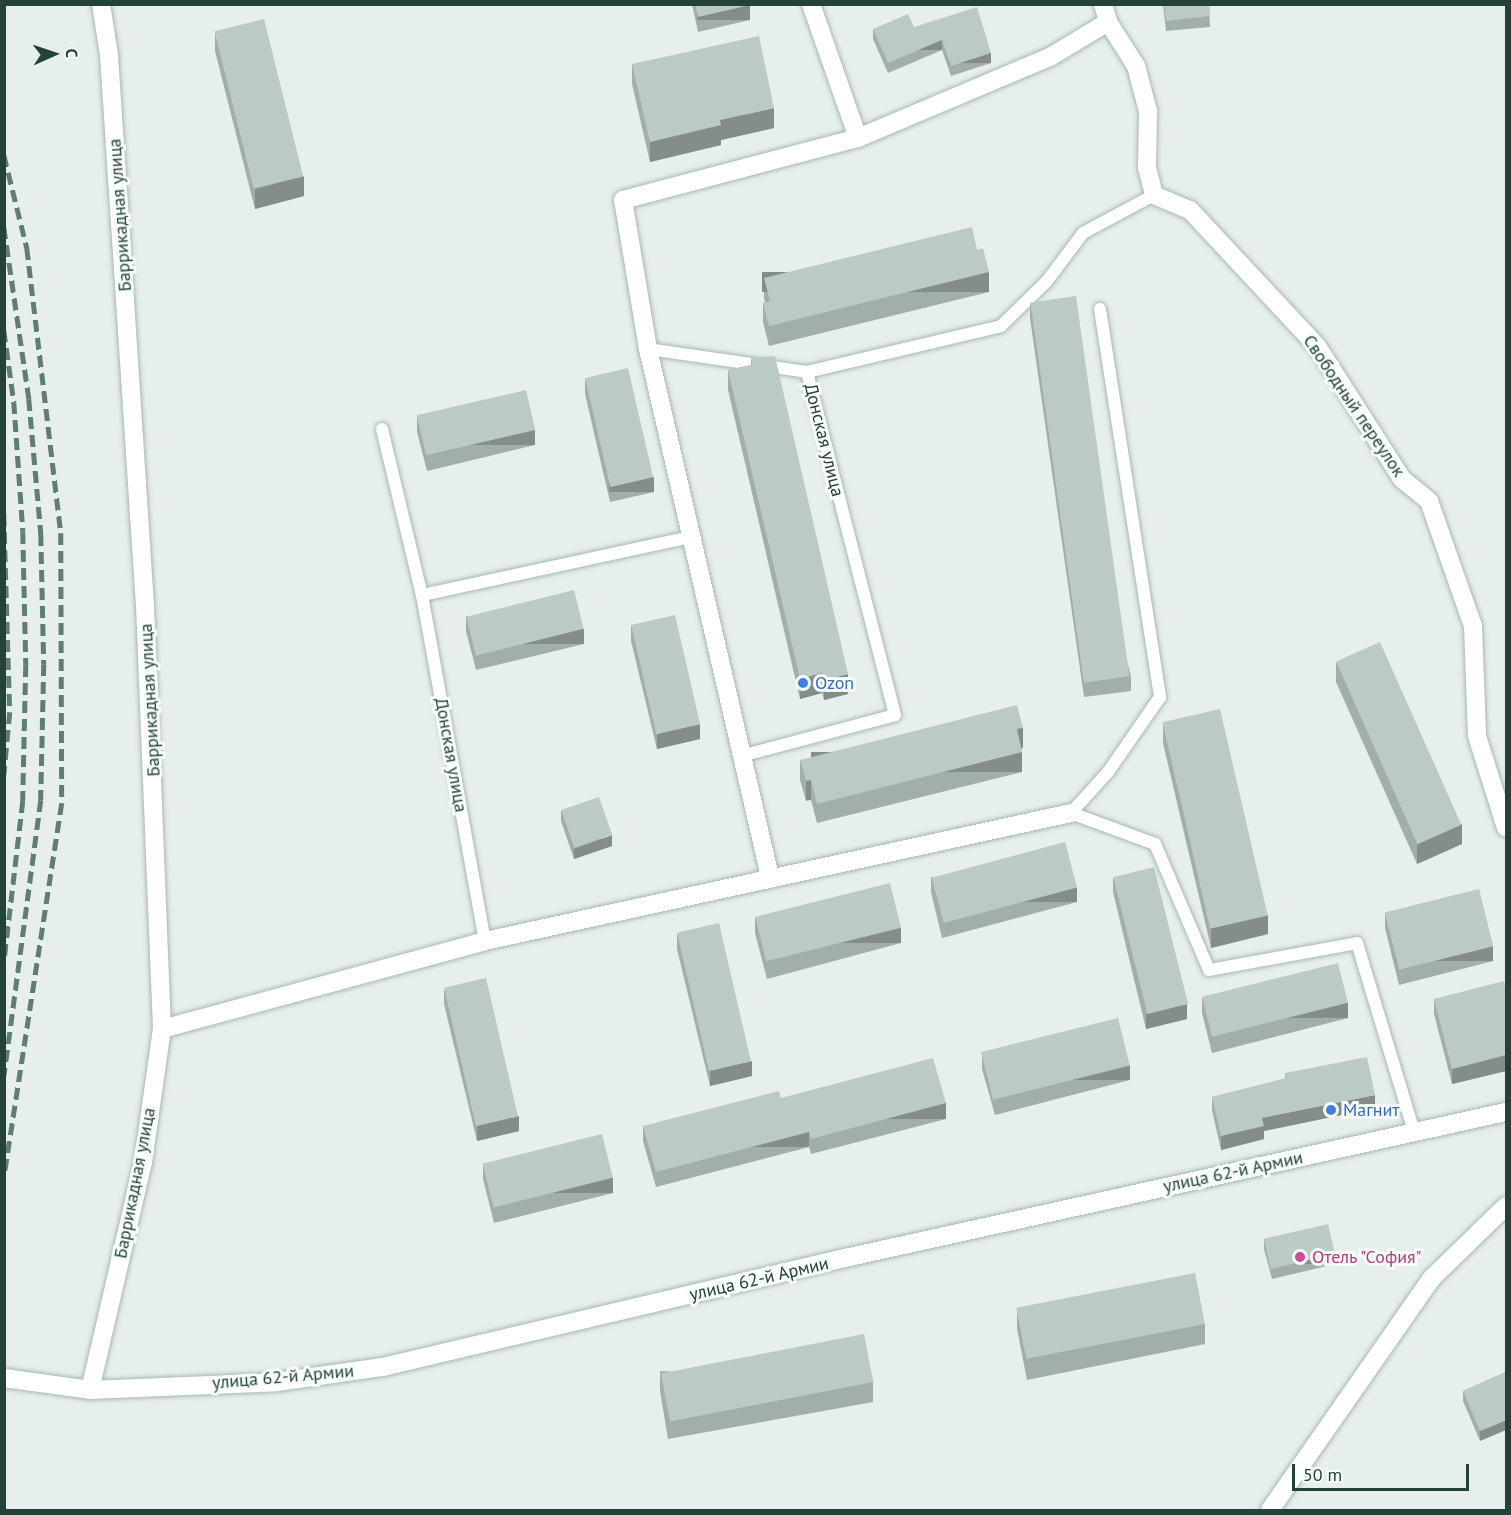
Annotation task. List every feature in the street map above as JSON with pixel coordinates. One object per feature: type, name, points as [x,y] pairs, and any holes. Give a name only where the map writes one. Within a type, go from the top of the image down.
[{"type":"street","name":"Баррикадная улица","points":[[90,1390],[142,1162],[162,1029],[145,606],[110,67],[101,4]]},
{"type":"street","points":[[811,4],[858,138]]},
{"type":"street","points":[[770,877],[745,755],[690,537],[648,349],[623,200],[858,138],[1050,57],[1106,13],[1139,77],[1148,111],[1147,168],[1155,195]]},
{"type":"street","name":"Свободный переулок","points":[[1155,195],[1190,210],[1317,346],[1402,479],[1429,501],[1473,626],[1477,736],[1506,828]]},
{"type":"street","points":[[162,1029],[485,941],[1071,813]]},
{"type":"street","name":"улица 62-й Армии","points":[[4,1378],[90,1390],[277,1382],[383,1367],[845,1258],[1506,1112]]},
{"type":"street","points":[[1270,1510],[1432,1278],[1506,1206]]},
{"type":"lane","name":"Донская улица","points":[[745,755],[895,715],[807,372],[1001,326],[1047,280],[1083,233],[1155,195]]},
{"type":"lane","points":[[1100,309],[1160,697],[1108,772],[1071,813],[1155,844],[1209,970],[1357,943],[1414,1132]]},
{"type":"lane","points":[[648,349],[807,372]]},
{"type":"lane","name":"Донская улица","points":[[382,429],[422,595],[485,941]]},
{"type":"lane","points":[[422,595],[690,537]]},
{"type":"building","points":[[695,4],[750,4],[750,5],[698,17]]},
{"type":"building","points":[[1164,4],[1209,4],[1210,16],[1166,21]]},
{"type":"building","points":[[977,7],[991,53],[951,66],[942,40],[888,63],[873,29],[908,14],[914,27]]},
{"type":"building","points":[[264,19],[303,176],[254,189],[215,31]]},
{"type":"building","points":[[759,36],[774,108],[720,120],[721,125],[650,142],[632,64]]},
{"type":"building","points":[[972,227],[977,250],[983,248],[989,272],[769,326],[763,303],[770,301],[764,278]]},
{"type":"building","points":[[1076,296],[1129,676],[1084,683],[1030,302]]},
{"type":"building","points":[[775,356],[848,674],[824,680],[822,673],[800,679],[728,370],[752,365],[751,358]]},
{"type":"building","points":[[628,368],[653,477],[610,487],[585,378]]},
{"type":"building","points":[[526,390],[535,430],[426,455],[417,415]]},
{"type":"building","points":[[574,590],[584,629],[476,656],[466,617]]},
{"type":"building","points":[[675,615],[700,724],[656,734],[631,625]]},
{"type":"building","points":[[1380,642],[1461,825],[1417,844],[1336,662]]},
{"type":"building","points":[[1017,705],[1023,728],[1017,729],[1022,752],[817,804],[811,780],[806,781],[800,760]]},
{"type":"building","points":[[1220,709],[1268,916],[1210,929],[1163,722]]},
{"type":"building","points":[[599,797],[612,835],[574,848],[561,810]]},
{"type":"building","points":[[1065,842],[1077,887],[944,923],[932,878]]},
{"type":"building","points":[[1154,867],[1188,1004],[1147,1014],[1113,877]]},
{"type":"building","points":[[890,883],[901,928],[766,961],[755,917]]},
{"type":"building","points":[[1479,889],[1493,946],[1399,970],[1385,912]]},
{"type":"building","points":[[719,923],[751,1061],[709,1071],[677,933]]},
{"type":"building","points":[[1338,963],[1348,1003],[1212,1037],[1202,997]]},
{"type":"building","points":[[486,978],[518,1116],[476,1126],[444,988]]},
{"type":"building","points":[[1504,981],[1506,1055],[1452,1069],[1434,999]]},
{"type":"building","points":[[1118,1018],[1130,1066],[993,1100],[981,1052]]},
{"type":"building","points":[[1367,1057],[1375,1095],[1262,1118],[1264,1126],[1221,1136],[1212,1097],[1286,1078],[1285,1073]]},
{"type":"building","points":[[933,1058],[946,1103],[811,1139],[809,1132],[656,1172],[643,1126],[779,1091],[781,1098]]},
{"type":"building","points":[[602,1134],[613,1178],[494,1207],[483,1164]]},
{"type":"building","name":"Отель \"София\"","points":[[1328,1224],[1335,1254],[1271,1269],[1264,1239]]},
{"type":"building","points":[[1195,1273],[1205,1324],[1026,1359],[1016,1308]]},
{"type":"building","points":[[864,1334],[873,1382],[670,1422],[661,1373]]},
{"type":"building","points":[[1506,1372],[1506,1420],[1480,1431],[1463,1391]]},
{"type":"railway","points":[[4,155],[27,248],[61,533],[62,803],[4,1176]]},
{"type":"railway","points":[[4,227],[29,399],[41,534],[44,664],[41,800],[4,1076]]},
{"type":"railway","points":[[4,330],[14,402],[23,532],[26,665],[23,801],[4,962]]},
{"type":"railway","points":[[4,514],[10,712],[4,775]]},
{"type":"place","name":"Ozon","points":[[803,683]]},
{"type":"place","name":"Магнит","points":[[1331,1110]]},
{"type":"place","name":"Отель \"София\"","points":[[1300,1257]]}]
